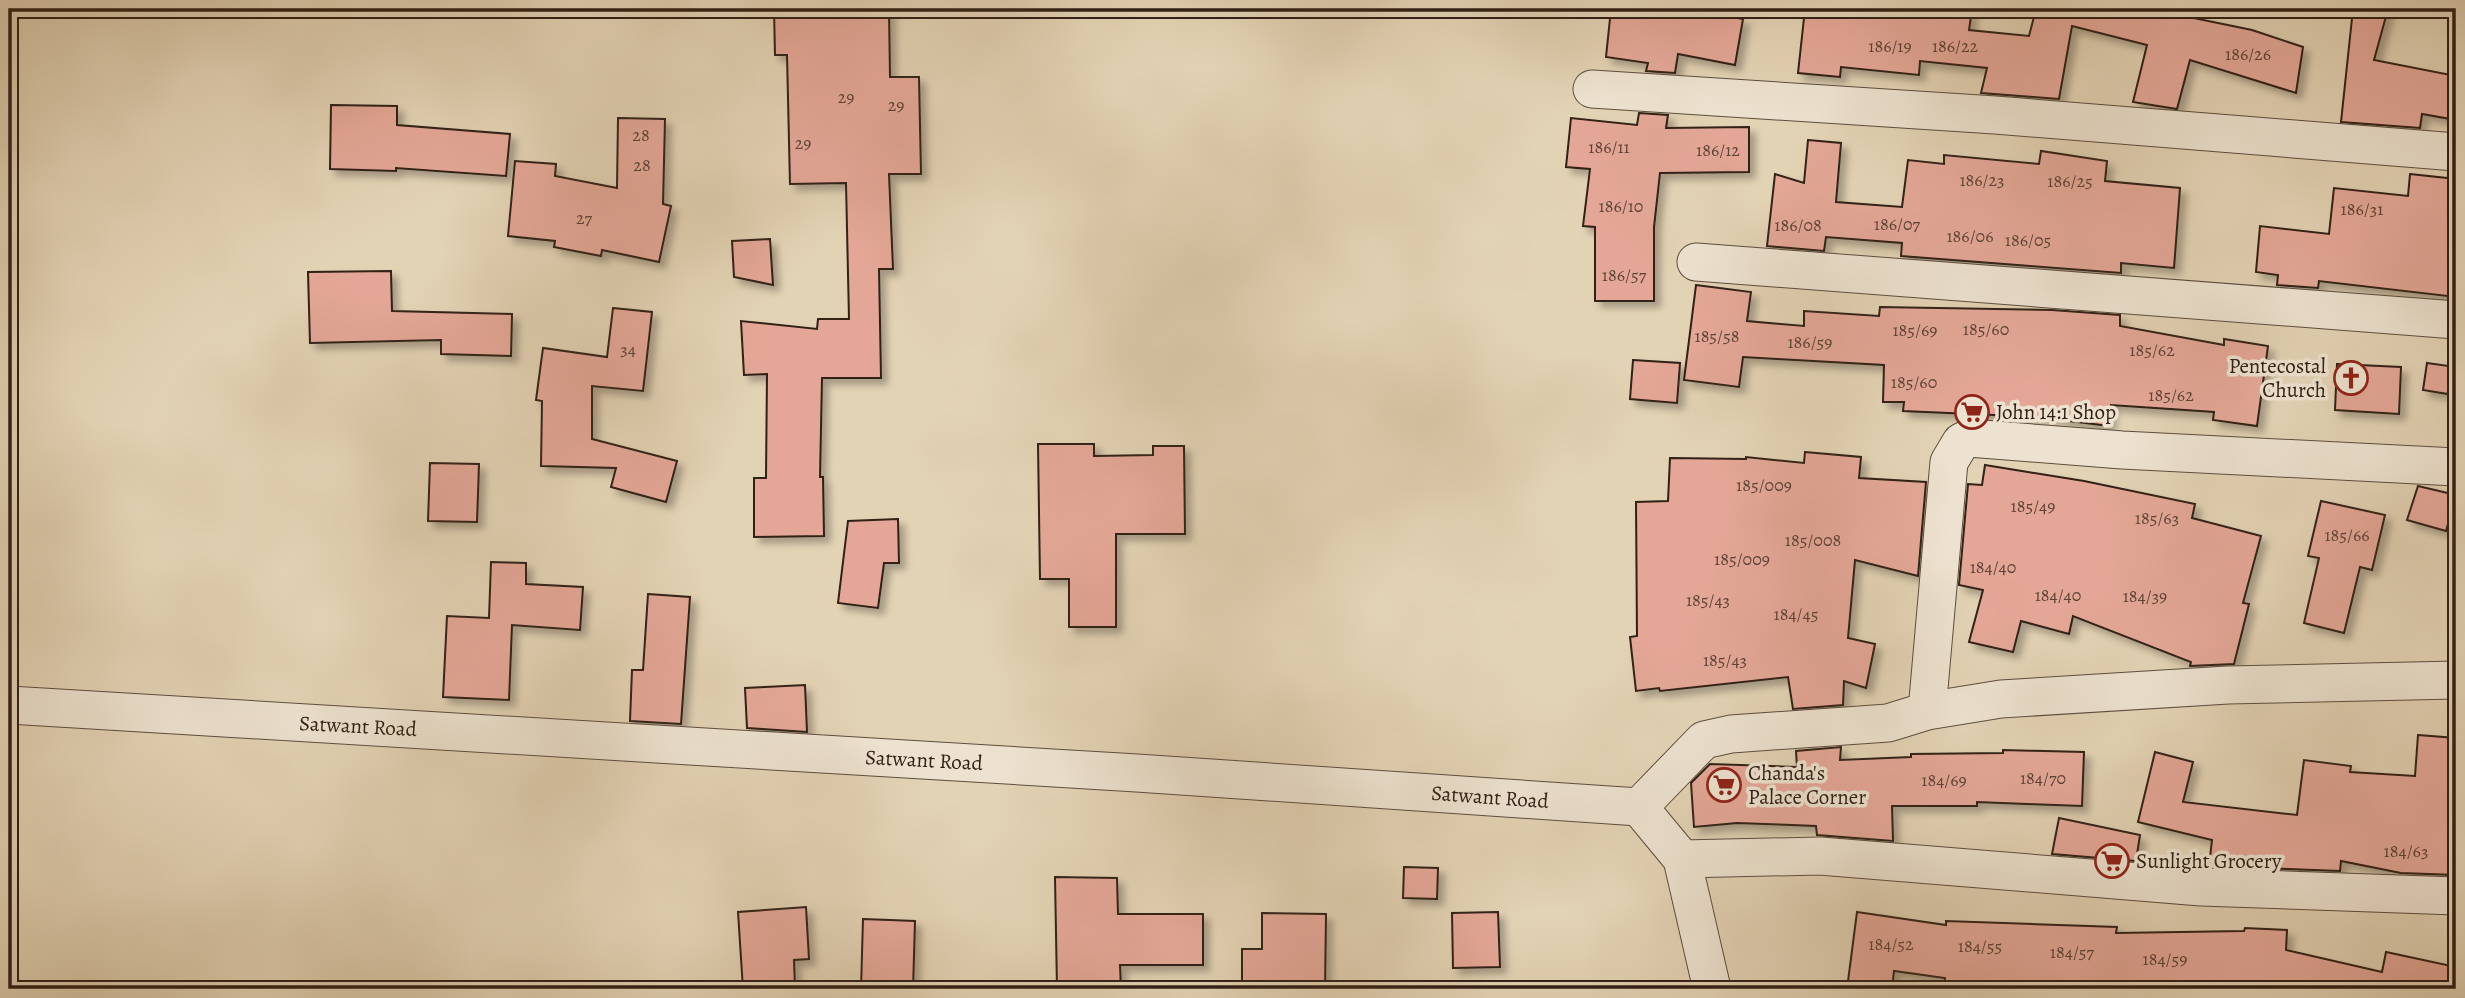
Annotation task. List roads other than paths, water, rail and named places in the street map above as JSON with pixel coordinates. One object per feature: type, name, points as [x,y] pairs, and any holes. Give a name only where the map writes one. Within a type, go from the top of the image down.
[{"type":"street","points":[[1592,89],[1996,116],[2456,152]]},
{"type":"street","points":[[1696,262],[2456,320]]},
{"type":"street","points":[[1927,711],[1949,462],[1961,442],[1969,438],[2122,450],[2456,467]]},
{"type":"street","points":[[1712,989],[1682,859],[1639,807],[1704,740],[1731,734],[1888,723],[1927,711],[2001,699],[2228,685],[2456,680]]},
{"type":"street","name":"Satwant Road","points":[[9,705],[1137,773],[1639,807]]},
{"type":"street","points":[[1682,859],[1820,856],[2201,887],[2456,896]]},
{"type":"place","name":"Pentecostal Church","points":[[2351,378]]},
{"type":"place","name":"John 14:1 Shop","points":[[1972,412]]},
{"type":"place","name":"Chanda's Palace Corner","points":[[1724,785]]},
{"type":"place","name":"Sunlight Grocery","points":[[2112,861]]}]
